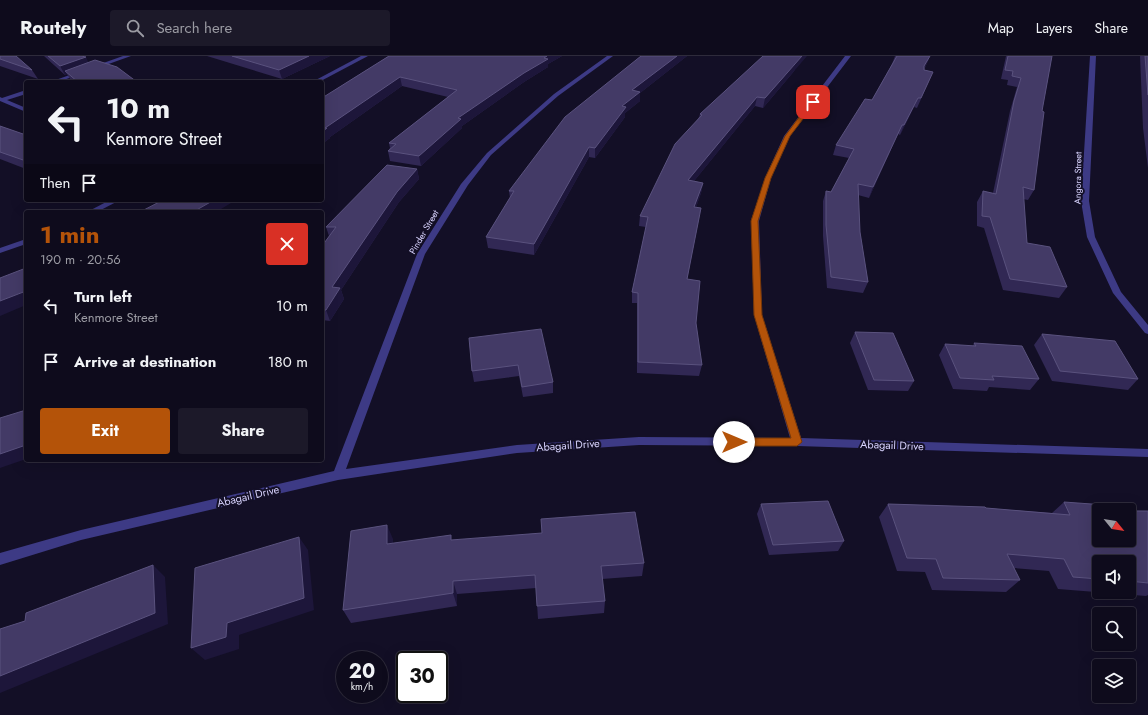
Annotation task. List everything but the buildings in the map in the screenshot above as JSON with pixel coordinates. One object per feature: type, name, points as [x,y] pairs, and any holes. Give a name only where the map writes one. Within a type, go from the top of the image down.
[{"type":"street","points":[[59,80],[128,56]]},
{"type":"street","points":[[319,80],[365,56]]},
{"type":"street","name":"Pinder Street","points":[[338,475],[422,254],[464,184],[489,154],[556,94],[610,56]]},
{"type":"street","points":[[797,442],[758,315],[755,221],[768,178],[787,136],[848,56]]},
{"type":"street","name":"Angora Street","points":[[1093,56],[1085,201],[1091,237],[1117,293],[1148,331]]},
{"type":"street","points":[[1,100],[24,93]]},
{"type":"street","points":[[1,100],[24,109]]},
{"type":"street","points":[[95,210],[112,202]]},
{"type":"street","points":[[0,251],[24,243]]},
{"type":"street","name":"Abagail Drive","points":[[0,559],[81,535],[338,475],[517,449],[639,441],[797,442],[1148,453]]},
{"type":"route","points":[[734,442],[797,442],[758,315],[755,221],[768,178],[787,136],[813,102]]}]
